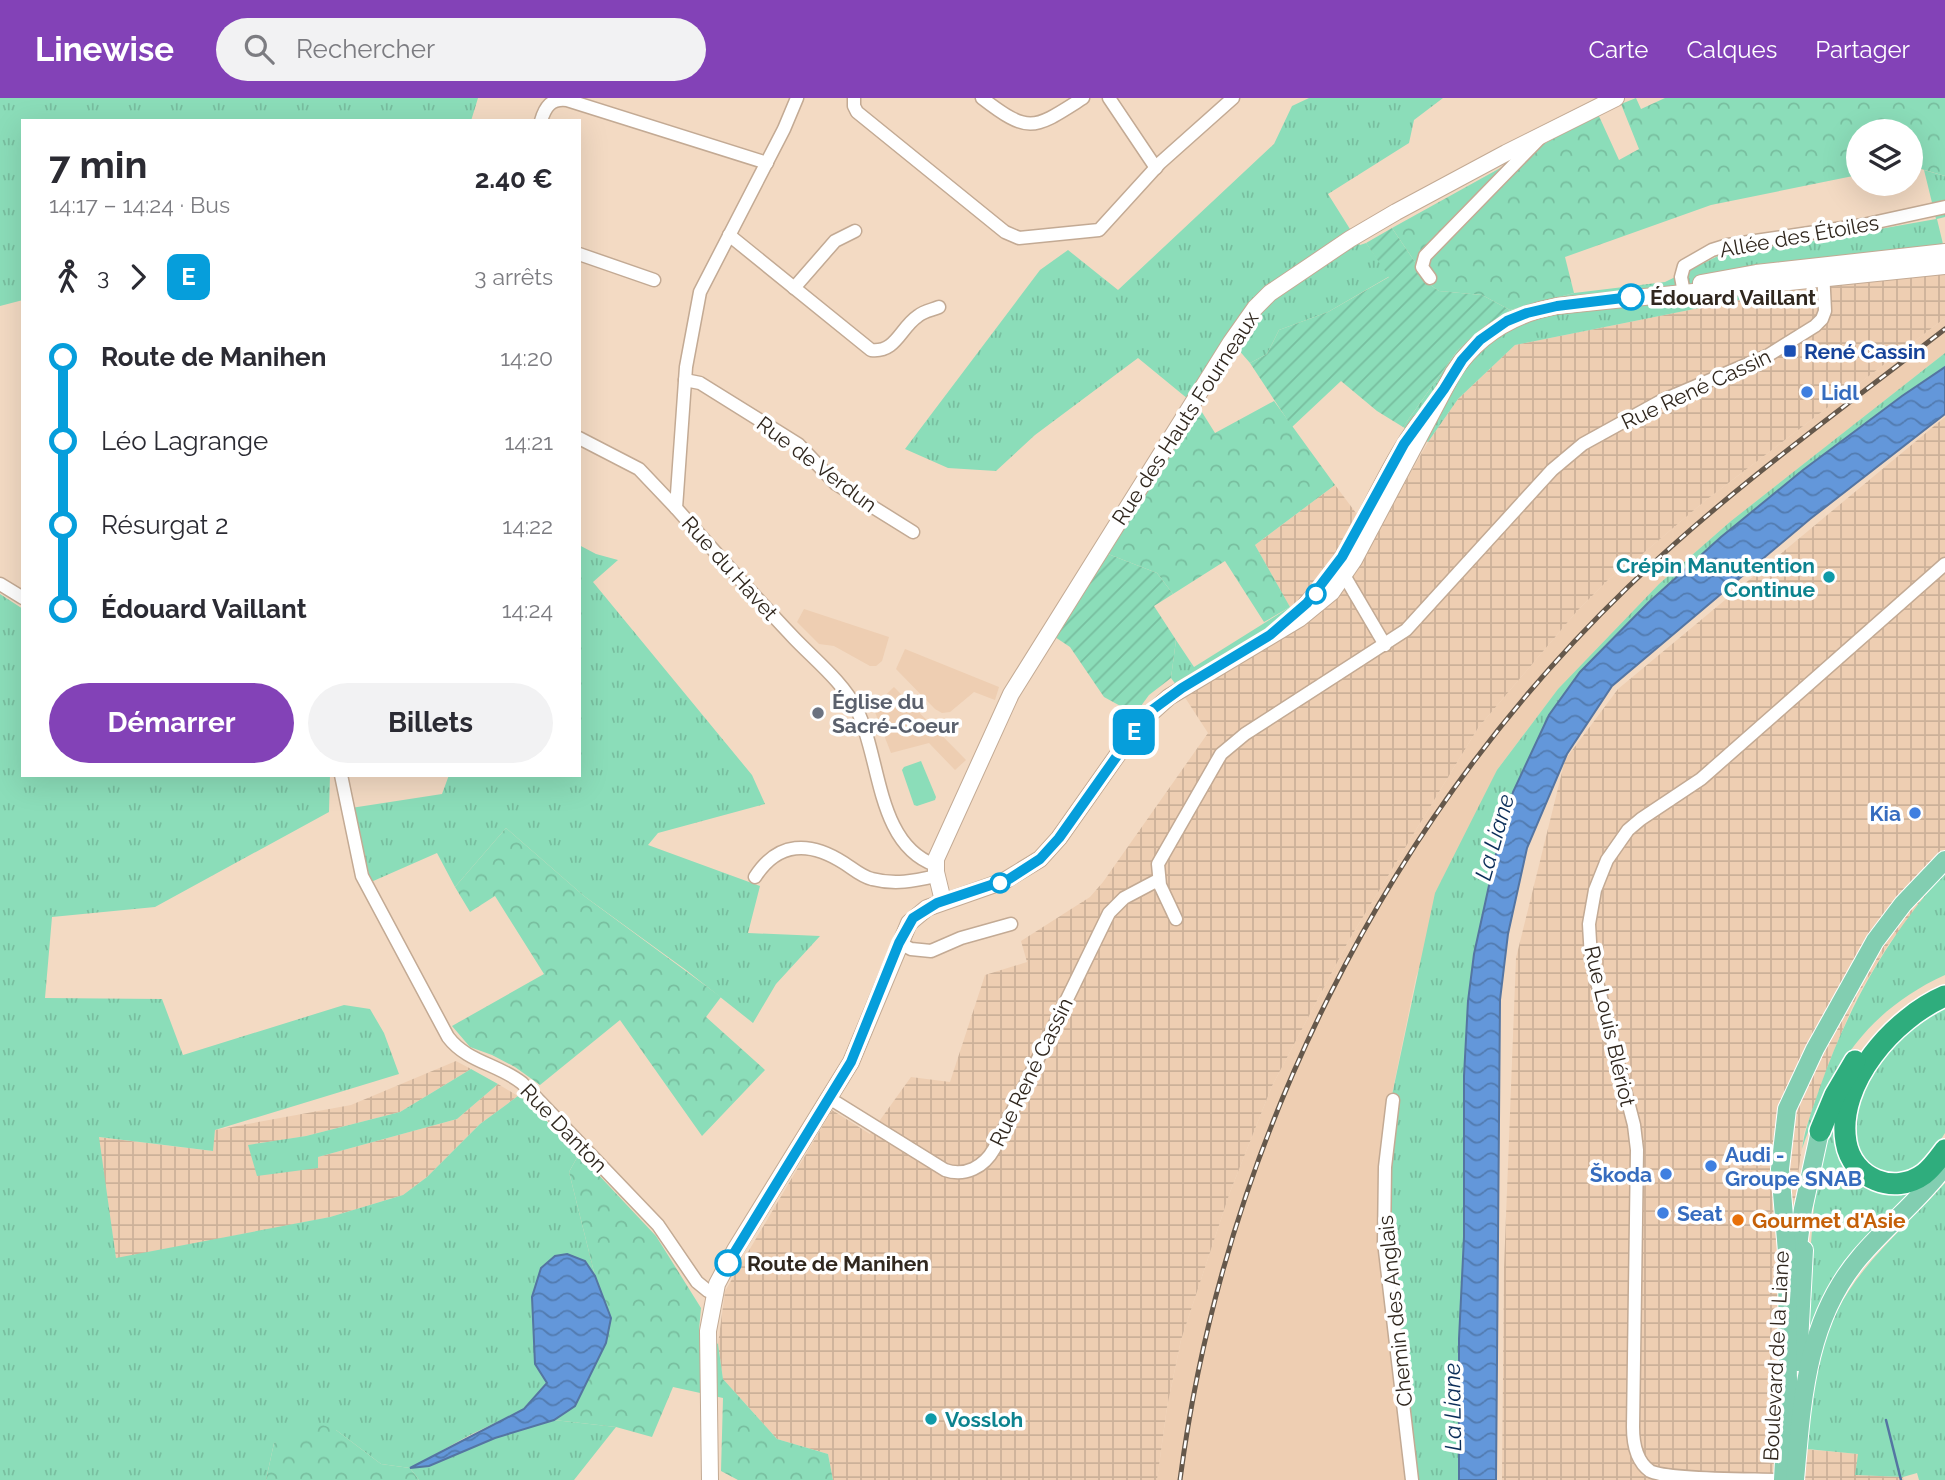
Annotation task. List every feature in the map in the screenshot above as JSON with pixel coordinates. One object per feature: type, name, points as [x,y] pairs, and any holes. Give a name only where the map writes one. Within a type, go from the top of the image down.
[{"type":"highway","points":[[1821,1131],[1844,1079],[1871,1041],[1900,1014],[1945,987]]},
{"type":"highway","points":[[1945,996],[1909,1018],[1876,1050],[1853,1092],[1847,1115],[1846,1137],[1855,1165],[1864,1174],[1884,1183],[1903,1183],[1922,1176],[1945,1150]]},
{"type":"main road","name":"Boulevard de la Liane","points":[[1788,1392],[1787,1252],[1780,1175],[1787,1109],[1809,1059],[1875,941],[1903,904],[1945,860]]},
{"type":"main road","points":[[1812,1167],[1821,1131]]},
{"type":"main road","name":"Boulevard de la Liane","points":[[1793,1480],[1808,1368],[1814,1341],[1826,1310],[1856,1262],[1945,1166]]},
{"type":"main road","name":"Boulevard de la Liane","points":[[1783,1480],[1798,1245],[1812,1167]]},
{"type":"main road","name":"Boulevard de la Liane","points":[[1793,1480],[1805,1233],[1812,1167]]},
{"type":"street","name":"Rue du Havet","points":[[797,98],[767,163],[699,292],[685,380],[676,508],[735,576],[833,677],[851,700],[863,722],[896,832],[909,849],[936,870]]},
{"type":"street","points":[[854,98],[853,106],[858,112],[1015,238],[1099,230],[1156,168],[1233,98]]},
{"type":"street","points":[[982,98],[1009,118],[1029,124],[1049,119],[1083,98]]},
{"type":"street","points":[[1109,98],[1156,168]]},
{"type":"street","name":"Rue des Hauts Fourneaux","points":[[936,870],[968,786],[1011,694],[1231,342],[1255,308],[1284,283],[1369,227],[1616,98]]},
{"type":"street","points":[[542,119],[550,104],[557,100],[567,100],[767,163]]},
{"type":"street","points":[[1430,278],[1422,267],[1425,256],[1542,135]]},
{"type":"street","name":"Allée des Étoiles","points":[[1683,290],[1681,276],[1684,266],[1717,248],[1863,225],[1945,207]]},
{"type":"street","points":[[794,288],[835,241],[855,231]]},
{"type":"street","points":[[729,235],[862,344],[876,350],[893,344],[918,315],[939,307]]},
{"type":"street","points":[[710,1480],[708,1348],[715,1292],[735,1250],[854,1056],[899,943],[913,918],[943,901],[1004,881],[1040,859],[1059,838],[1152,710],[1182,688],[1312,610],[1332,592],[1401,450],[1457,366],[1474,346],[1493,330],[1514,318],[1557,306],[1823,273],[1945,253]]},
{"type":"street","points":[[581,255],[654,280]]},
{"type":"street","points":[[1823,273],[1945,266]]},
{"type":"street","name":"Rue René Cassin","points":[[829,1098],[945,1170],[960,1173],[980,1165],[994,1149],[1109,912],[1124,898],[1158,880],[1160,860],[1225,750],[1245,734],[1411,627],[1552,470],[1583,444],[1661,401],[1767,356],[1818,324],[1825,311],[1823,273]]},
{"type":"street","name":"Rue de Verdun","points":[[685,380],[702,384],[798,444],[836,484],[913,532]]},
{"type":"street","points":[[581,439],[639,469],[676,508]]},
{"type":"street","name":"Rue Louis Blériot","points":[[1777,1480],[1664,1477],[1646,1468],[1635,1448],[1633,1427],[1637,1150],[1632,1116],[1591,959],[1589,932],[1592,899],[1607,860],[1632,826],[1701,779],[1945,564]]},
{"type":"street","points":[[1341,571],[1385,645]]},
{"type":"street","points":[[0,584],[21,597]]},
{"type":"street","name":"Rue Danton","points":[[341,777],[362,876],[448,1037],[467,1055],[508,1073],[522,1083],[658,1225],[701,1286],[715,1292]]},
{"type":"street","points":[[755,877],[771,857],[804,847],[822,850],[868,879],[901,883],[936,870],[943,901]]},
{"type":"street","points":[[1158,880],[1176,919]]},
{"type":"street","points":[[899,943],[911,949],[931,951],[961,938],[1011,924]]},
{"type":"street","name":"Chemin des Anglais","points":[[1393,1100],[1385,1167],[1384,1249],[1412,1480]]},
{"type":"shaded area","points":[[1945,271],[1945,318],[1706,500],[1609,579],[1578,610],[1478,728],[1349,940],[1272,1086],[1230,1192],[1181,1340],[1167,1407],[1157,1480],[833,1480],[828,1454],[777,1439],[723,1379],[718,1344],[725,1291],[832,1110],[870,1134],[911,1077],[950,1082],[985,975],[1027,962],[1021,941],[1090,897],[1208,733],[1184,696],[1301,627],[1255,545],[1335,485],[1374,537],[1428,442],[1458,399],[1515,345],[1794,289]]},
{"type":"shaded area","points":[[1945,318],[1945,353],[1731,521],[1659,584],[1558,689],[1497,770],[1416,977],[1385,1128],[1407,1480],[1157,1480],[1167,1407],[1181,1340],[1230,1192],[1272,1086],[1349,940],[1478,728],[1578,610],[1609,579],[1706,500]]},
{"type":"shaded area","points":[[1945,417],[1945,872],[1888,945],[1856,998],[1804,1133],[1782,1343],[1777,1447],[1859,1454],[1856,1475],[1903,1477],[1904,1480],[1502,1480],[1504,1268],[1516,958],[1565,760],[1618,689]]},
{"type":"shaded area","points":[[804,609],[889,637],[882,661],[876,666],[870,666],[834,646],[819,644],[797,622]]},
{"type":"shaded area","points":[[905,649],[999,687],[995,700],[974,692],[950,712],[942,713],[896,669]]},
{"type":"shaded area","points":[[894,687],[966,760],[955,770],[929,743],[891,753],[873,707]]},
{"type":"shaded area","points":[[456,1061],[471,1069],[400,1112],[306,1136],[249,1145],[317,1168],[318,1157],[457,1119],[498,1084],[518,1096],[480,1124],[427,1177],[403,1195],[330,1217],[116,1259],[98,1137],[212,1151],[215,1130],[351,1105]]},
{"type":"green space","points":[[0,98],[478,98],[472,119],[21,119],[21,301],[0,306]]},
{"type":"green space","points":[[1309,98],[1443,98],[1414,120],[1409,143],[1328,194],[1360,245],[1366,243],[1390,276],[1328,312],[1279,330],[1267,354],[1250,363],[1225,338],[1188,399],[1138,358],[1035,435],[996,471],[948,468],[905,449],[1040,270],[1068,250],[1118,290],[1274,144],[1292,106]]},
{"type":"green space","points":[[1636,98],[1641,109],[1665,98],[1945,98],[1945,176],[1923,170],[1923,119],[1846,119],[1846,177],[1711,205],[1565,257],[1574,293],[1510,310],[1482,295],[1439,291],[1422,279],[1415,262],[1392,228],[1598,114],[1619,160],[1639,149],[1621,104]]},
{"type":"green space","points":[[1924,170],[1945,176],[1945,217],[1937,219],[1943,244],[1794,289],[1515,345],[1458,399],[1428,442],[1403,427],[1457,351],[1485,326],[1510,310],[1574,293],[1665,282],[1724,253],[1936,219]]},
{"type":"green space","points":[[1392,228],[1415,262],[1422,279],[1439,291],[1482,295],[1510,310],[1485,326],[1457,351],[1403,427],[1377,411],[1341,381],[1292,427],[1250,363],[1267,354],[1279,330],[1328,312],[1389,277],[1366,243]]},
{"type":"green space","points":[[1945,353],[1945,367],[1803,470],[1721,537],[1648,603],[1580,672],[1549,715],[1513,792],[1474,954],[1468,1001],[1464,1076],[1464,1237],[1459,1339],[1459,1480],[1407,1480],[1382,1257],[1385,1128],[1435,893],[1497,770],[1558,689],[1659,584],[1731,521]]},
{"type":"green space","points":[[1274,401],[1335,485],[1255,545],[1290,607],[1264,622],[1225,561],[1173,594],[1157,573],[1108,554],[1200,409],[1215,433]]},
{"type":"green space","points":[[581,546],[596,554],[618,560],[593,582],[752,775],[765,804],[658,833],[648,845],[760,886],[748,933],[820,936],[776,984],[753,1023],[686,970],[584,896],[506,828],[455,887],[437,853],[371,882],[351,808],[442,794],[448,777],[581,777]]},
{"type":"green space","points":[[1108,554],[1157,573],[1173,594],[1154,606],[1176,640],[1171,678],[1149,695],[1135,714],[1104,697],[1070,647],[1055,637]]},
{"type":"green space","points":[[0,594],[21,608],[21,777],[330,777],[329,812],[155,907],[52,917],[45,998],[162,999],[183,1055],[344,1005],[370,1009],[384,1033],[399,1074],[215,1130],[213,1151],[99,1137],[116,1258],[330,1217],[403,1195],[427,1177],[480,1124],[518,1096],[527,1101],[579,1154],[569,1172],[595,1276],[585,1261],[532,1297],[535,1364],[547,1383],[524,1409],[412,1467],[429,1466],[495,1438],[554,1420],[616,1427],[574,1480],[419,1480],[410,1468],[381,1464],[336,1430],[274,1443],[266,1480],[0,1480]]},
{"type":"green space","points":[[1290,607],[1301,627],[1184,696],[1171,678],[1176,640],[1194,667]]},
{"type":"green space","points":[[921,761],[936,797],[935,800],[917,806],[914,805],[902,770]]},
{"type":"green space","points":[[506,828],[584,896],[721,997],[706,1017],[765,1070],[702,1136],[620,1020],[540,1085],[515,1067],[470,1047],[452,1026],[544,974],[495,896],[470,912],[455,887]]},
{"type":"green space","points":[[1945,872],[1945,975],[1893,1006],[1854,1046],[1825,1094],[1802,1149],[1807,1125],[1831,1057],[1857,1000],[1905,922]]},
{"type":"green space","points":[[1945,1005],[1945,1133],[1934,1150],[1922,1185],[1830,1292],[1814,1318],[1806,1345],[1803,1344],[1816,1180],[1827,1137],[1842,1096],[1899,1034]]},
{"type":"green space","points":[[471,1069],[498,1084],[457,1119],[318,1157],[318,1168],[257,1176],[248,1145],[306,1136],[400,1112]]},
{"type":"green space","points":[[579,1154],[656,1236],[701,1308],[699,1330],[718,1344],[723,1379],[777,1439],[828,1454],[833,1480],[738,1480],[721,1471],[723,1398],[673,1387],[652,1437],[616,1427],[554,1420],[575,1406],[590,1375],[611,1318],[596,1280],[569,1172]]},
{"type":"green space","points":[[1945,1183],[1945,1480],[1919,1480],[1917,1473],[1903,1477],[1855,1475],[1858,1454],[1807,1449],[1816,1378],[1824,1344],[1837,1311],[1859,1276]]},
{"type":"green space","points":[[318,1423],[336,1430],[381,1464],[410,1468],[419,1480],[266,1480],[274,1443]]},
{"type":"water","name":"La Liane","points":[[1945,367],[1945,414],[1810,519],[1612,686],[1567,754],[1527,848],[1508,934],[1500,1000],[1496,1480],[1459,1480],[1459,1339],[1464,1237],[1464,1076],[1468,1001],[1474,954],[1513,792],[1549,715],[1580,672],[1648,603],[1721,537],[1803,470]]},
{"type":"water","points":[[567,1254],[585,1261],[595,1276],[611,1318],[606,1343],[575,1406],[554,1420],[495,1438],[429,1466],[410,1468],[524,1409],[547,1383],[535,1364],[532,1297],[541,1268],[555,1256]]},
{"type":"waterway","points":[[1886,1420],[1901,1480]]},
{"type":"railway","points":[[1180,1480],[1202,1355],[1234,1232],[1277,1112],[1329,996],[1391,884],[1462,778],[1541,679],[1628,587],[1743,486],[1945,329]]},
{"type":"bus line","name":"E","points":[[728,1263],[851,1062],[899,943],[913,918],[937,903],[1009,879],[1040,859],[1059,838],[1152,710],[1182,688],[1270,635],[1307,603],[1342,557],[1404,444],[1462,360],[1480,340],[1507,321],[1527,313],[1557,306],[1631,297]]},
{"type":"place","name":"Édouard Vaillant","points":[[1631,297]]},
{"type":"place","name":"René Cassin","points":[[1790,351]]},
{"type":"place","name":"Lidl","points":[[1807,392]]},
{"type":"place","name":"Crépin Manutention Continue","points":[[1829,577]]},
{"type":"place","name":"Église du Sacré-Coeur","points":[[818,713]]},
{"type":"place","name":"Kia","points":[[1915,813]]},
{"type":"place","name":"Audi - Groupe SNAB","points":[[1711,1166]]},
{"type":"place","name":"Škoda","points":[[1666,1174]]},
{"type":"place","name":"Seat","points":[[1663,1213]]},
{"type":"place","name":"Gourmet d'Asie","points":[[1738,1220]]},
{"type":"place","name":"Route de Manihen","points":[[728,1263]]},
{"type":"place","name":"Vossloh","points":[[931,1419]]}]
